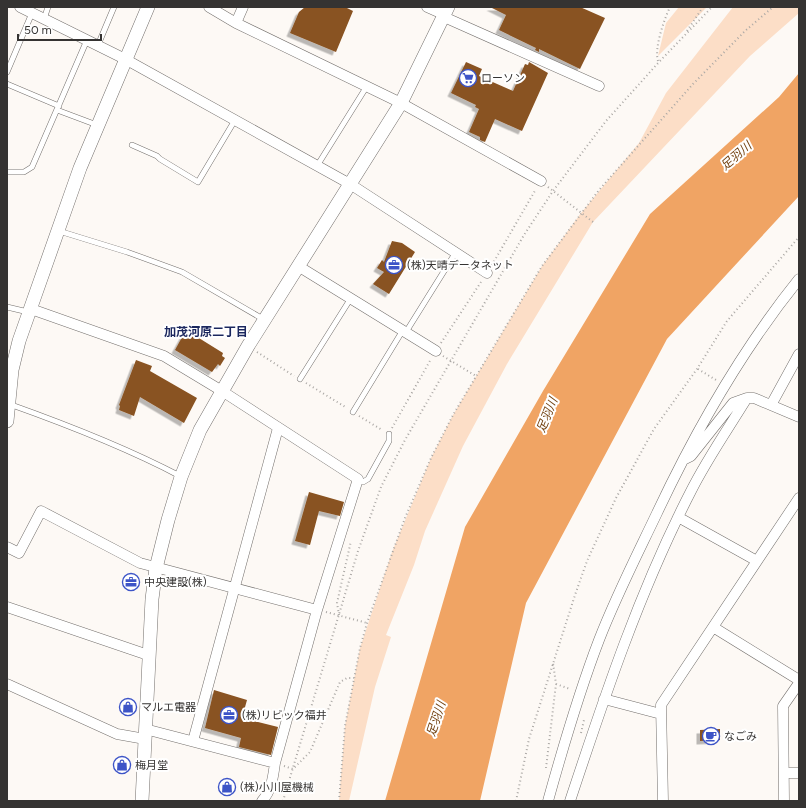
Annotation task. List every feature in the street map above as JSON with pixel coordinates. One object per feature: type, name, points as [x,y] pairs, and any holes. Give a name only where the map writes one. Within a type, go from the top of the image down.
[{"type":"street","points":[[20,7],[126,59],[350,184],[487,272]]},
{"type":"street","points":[[7,421],[10,369],[19,341],[80,168],[148,7]]},
{"type":"street","points":[[209,7],[236,23],[401,103],[541,181]]},
{"type":"street","points":[[236,23],[243,7]]},
{"type":"street","points":[[427,7],[445,13],[599,86]]},
{"type":"street","points":[[142,801],[148,655],[152,599],[156,568],[181,477],[200,430],[222,391],[264,320],[401,103],[445,13]]},
{"type":"street","points":[[298,266],[436,351]]},
{"type":"street","points":[[548,801],[580,692],[599,640],[628,572],[682,461],[718,395],[755,337],[799,279]]},
{"type":"street","points":[[30,311],[164,356],[222,391],[358,479],[317,610],[275,762],[272,784],[267,796],[262,801]]},
{"type":"street","points":[[771,405],[799,354]]},
{"type":"street","points":[[682,461],[691,456],[733,403],[747,398],[754,398],[799,417]]},
{"type":"street","points":[[570,801],[627,634],[678,517],[691,490],[747,398]]},
{"type":"street","points":[[193,742],[278,428]]},
{"type":"street","points":[[663,801],[660,705],[799,498]]},
{"type":"street","points":[[7,547],[19,553],[41,511],[140,563],[317,610]]},
{"type":"street","points":[[678,517],[757,561]]},
{"type":"street","points":[[7,607],[148,655]]},
{"type":"street","points":[[713,627],[799,680]]},
{"type":"street","points":[[784,801],[783,706],[799,683]]},
{"type":"street","points":[[7,684],[117,734],[145,734],[193,742],[275,762]]},
{"type":"street","points":[[604,699],[661,714]]},
{"type":"street","points":[[784,773],[799,773]]},
{"type":"lane","points":[[44,19],[48,7]]},
{"type":"lane","points":[[98,45],[114,7]]},
{"type":"lane","points":[[7,72],[32,13]]},
{"type":"lane","points":[[7,172],[24,172],[32,167],[87,40]]},
{"type":"lane","points":[[7,84],[98,125]]},
{"type":"lane","points":[[317,166],[368,86]]},
{"type":"lane","points":[[132,145],[157,156],[160,160],[198,182],[235,120]]},
{"type":"lane","points":[[58,230],[127,252],[182,272],[264,320]]},
{"type":"lane","points":[[353,412],[456,252]]},
{"type":"lane","points":[[300,379],[351,298]]},
{"type":"lane","points":[[7,306],[30,311]]},
{"type":"lane","points":[[8,404],[72,426],[113,443],[140,455],[181,477]]},
{"type":"lane","points":[[358,479],[363,482],[368,479],[389,440],[389,434]]},
{"type":"path","points":[[658,62],[656,54],[665,17],[670,7]]},
{"type":"path","points":[[684,35],[703,7]]},
{"type":"path","points":[[283,801],[340,616],[358,551],[381,487],[404,440],[524,235],[553,191],[606,121],[658,62],[712,7]]},
{"type":"path","points":[[339,801],[345,726],[354,678],[367,623],[414,495],[431,458],[476,376],[542,266],[581,213],[639,143],[693,84],[745,31],[773,7]]},
{"type":"path","points":[[248,346],[389,434],[436,351],[487,272],[541,181]]},
{"type":"path","points":[[553,191],[593,222]]},
{"type":"path","points":[[516,801],[529,738],[552,662],[587,561],[616,498],[654,429],[697,369],[727,321],[799,237]]},
{"type":"path","points":[[451,362],[476,376]]},
{"type":"path","points":[[697,369],[707,374]]},
{"type":"path","points":[[340,616],[337,604],[352,535]]},
{"type":"path","points":[[317,610],[367,623]]},
{"type":"path","points":[[545,774],[556,684],[552,662]]},
{"type":"path","points":[[293,769],[310,752],[340,682],[347,678],[354,678]]},
{"type":"path","points":[[579,739],[584,717]]},
{"type":"shaded area","points":[[679,7],[707,7],[658,56],[666,23]]},
{"type":"shaded area","points":[[733,7],[799,7],[799,13],[750,56],[593,222],[507,364],[463,446],[425,531],[414,565],[386,635],[391,637],[375,687],[349,801],[339,801],[345,726],[360,648],[392,552],[431,458],[453,415],[542,266],[581,213],[639,143],[666,93]]},
{"type":"water","name":"足羽川","points":[[799,73],[799,196],[667,339],[526,603],[480,801],[385,801],[465,527],[543,391],[650,214],[779,97]]},
{"type":"building","points":[[305,7],[345,7],[353,11],[336,52],[290,33],[299,12]]},
{"type":"building","points":[[490,7],[580,7],[605,18],[580,69],[539,49],[539,52],[535,50],[536,48],[499,30],[506,15]]},
{"type":"building","points":[[466,62],[482,69],[479,76],[513,91],[525,64],[528,65],[529,62],[548,73],[522,131],[495,119],[485,142],[480,140],[480,137],[469,132],[479,109],[475,107],[476,105],[451,93]]},
{"type":"building","points":[[392,241],[402,243],[415,252],[389,294],[373,284],[384,272],[377,268],[382,260],[384,262]]},
{"type":"building","points":[[186,330],[223,353],[222,356],[225,358],[220,366],[218,364],[212,372],[175,350]]},
{"type":"building","points":[[136,360],[152,366],[150,371],[197,398],[184,423],[140,397],[134,416],[119,410],[119,405]]},
{"type":"building","points":[[309,492],[344,502],[340,516],[319,511],[310,545],[295,541]]},
{"type":"building","points":[[214,690],[247,700],[242,718],[278,727],[271,755],[239,747],[241,738],[205,728]]},
{"type":"building","points":[[720,729],[720,740],[700,741],[700,730]]},
{"type":"place","name":"ローソン","points":[[468,78]]},
{"type":"place","name":"(株)天晴データネット","points":[[394,265]]},
{"type":"place","name":"中央建設(株)","points":[[131,582]]},
{"type":"place","name":"マルエ電器","points":[[128,707]]},
{"type":"place","name":"(株)リビック福井","points":[[229,715]]},
{"type":"place","name":"なごみ","points":[[711,736]]},
{"type":"place","name":"梅月堂","points":[[122,765]]},
{"type":"place","name":"(株)小川屋機械","points":[[227,787]]},
{"type":"district","name":"加茂河原二丁目","points":[[206,332]]}]
